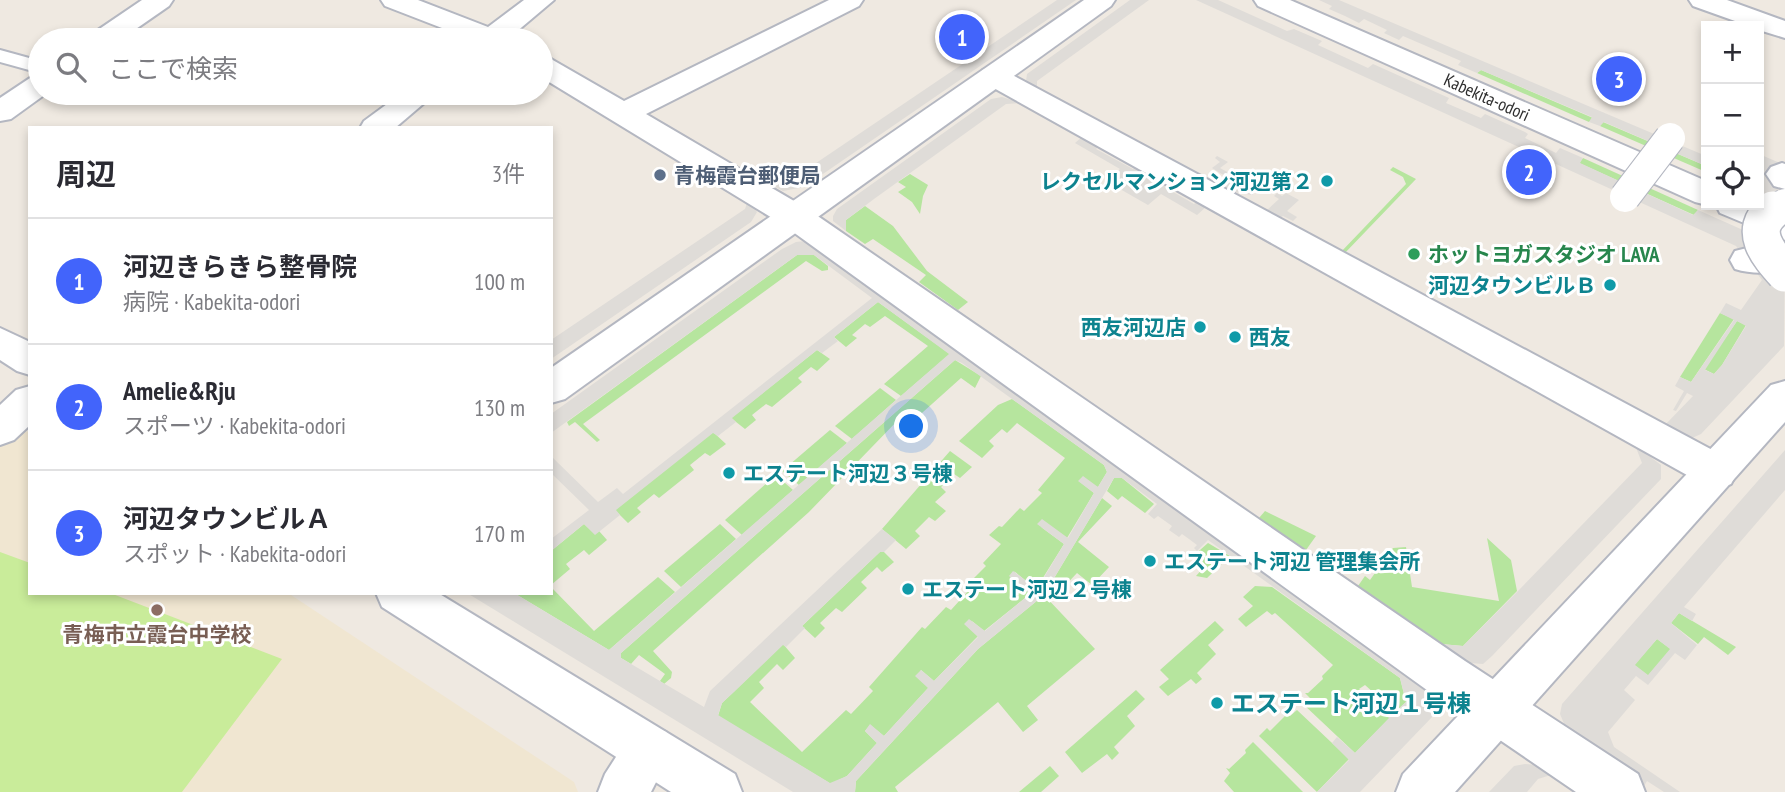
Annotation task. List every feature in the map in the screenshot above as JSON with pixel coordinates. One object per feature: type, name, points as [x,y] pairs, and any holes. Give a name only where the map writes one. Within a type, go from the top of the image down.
[{"type":"street","points":[[119,28],[160,0]]},
{"type":"street","points":[[394,0],[465,28]]},
{"type":"street","points":[[507,28],[541,0]]},
{"type":"street","points":[[622,114],[850,0]]},
{"type":"street","points":[[553,387],[1102,0]]},
{"type":"street","name":"Kabekita-odori","points":[[1267,0],[1701,192]]},
{"type":"street","points":[[1702,0],[1785,30]]},
{"type":"street","points":[[553,72],[794,216],[1448,677],[1620,792]]},
{"type":"street","points":[[993,76],[1717,472]]},
{"type":"street","points":[[0,112],[28,92]]},
{"type":"street","points":[[378,126],[405,105]]},
{"type":"street","points":[[1625,197],[1670,138]]},
{"type":"street","points":[[1768,264],[1759,229],[1763,217],[1772,209],[1784,185]]},
{"type":"street","points":[[1744,210],[1785,228]]},
{"type":"street","points":[[0,342],[28,360]]},
{"type":"street","points":[[1421,792],[1785,396]]},
{"type":"street","points":[[0,429],[28,403]]},
{"type":"street","points":[[401,595],[717,792]]},
{"type":"street","points":[[623,792],[649,749]]},
{"type":"lane","points":[[0,56],[28,64]]},
{"type":"shaded area","points":[[1057,0],[1076,0],[804,187],[783,191],[768,183],[788,182]]},
{"type":"shaded area","points":[[1130,0],[1149,0],[1037,81],[1037,89],[1026,81],[1027,74]]},
{"type":"shaded area","points":[[1196,0],[1218,0],[1287,31],[1294,29],[1322,41],[1318,45],[1368,68],[1373,64],[1449,98],[1446,103],[1481,118],[1485,114],[1525,132],[1528,134],[1525,138],[1556,153],[1560,148],[1583,158],[1580,163],[1693,215],[1698,210],[1785,250],[1784,346],[1701,434],[1692,438],[1678,436],[1664,426],[1693,396],[1687,393],[1676,411],[1673,410],[1684,391],[1675,386],[1680,377],[1691,382],[1734,320],[1720,313],[1726,303],[1741,310],[1762,280],[1736,246]],"holes":[[[1737,321],[1746,326],[1714,374],[1705,370]]]},
{"type":"shaded area","points":[[1319,0],[1339,0],[1701,154],[1701,164],[1604,122],[1600,126],[1589,122],[1592,117],[1481,70],[1477,73],[1458,65],[1461,61],[1403,36],[1399,40],[1384,33],[1387,30],[1364,19],[1359,23],[1329,9],[1332,6]]},
{"type":"shaded area","points":[[1002,97],[1021,103],[1006,104],[874,199],[846,220],[846,231],[833,221],[837,209],[991,99]]},
{"type":"shaded area","points":[[1082,137],[1099,146],[1096,149],[1170,186],[1168,189],[1194,204],[1198,201],[1207,206],[1197,215],[1161,194],[1148,205],[1106,181],[1120,169],[1075,143]]},
{"type":"shaded area","points":[[1217,156],[1228,162],[1220,168],[1258,189],[1252,195],[1232,194],[1215,185],[1225,176],[1212,168],[1220,162],[1215,158]]},
{"type":"shaded area","points":[[1764,156],[1785,165],[1785,206],[1764,197]]},
{"type":"shaded area","points":[[1277,193],[1282,196],[1286,193],[1299,200],[1287,211],[1297,217],[1293,221],[1283,216],[1278,219],[1265,212],[1279,199],[1274,196]]},
{"type":"shaded area","points":[[748,200],[757,212],[751,222],[553,358],[553,339],[745,209]]},
{"type":"shaded area","points":[[805,241],[1432,691],[1436,707],[1434,715],[1360,792],[1317,792],[1349,760],[1332,743],[1337,737],[1355,753],[1389,718],[1372,702],[1377,696],[1395,712],[1406,702],[1400,678],[1208,540],[1197,551],[1194,548],[1197,545],[1189,539],[1182,534],[1179,537],[1169,530],[1172,526],[1158,516],[1154,519],[1148,514],[1157,504],[1122,478],[1114,478],[1044,595],[978,649],[856,781],[855,792],[793,792],[470,595],[517,595],[609,650],[949,354],[878,302],[834,337],[838,341],[822,353],[817,350],[732,418],[736,422],[718,436],[713,433],[616,510],[620,515],[595,535],[584,524],[553,549],[553,537],[589,510],[553,475],[553,458],[598,502],[617,488],[623,494],[872,298],[814,255],[797,255],[553,432],[553,413],[782,249]],"holes":[[[955,360],[1104,465],[1107,472],[1098,487],[1083,476],[1078,481],[1094,493],[1068,538],[1042,519],[1037,524],[1064,544],[1037,589],[1013,571],[1009,576],[1030,594],[985,631],[969,619],[964,624],[978,637],[934,681],[921,670],[915,676],[928,688],[884,736],[870,724],[865,731],[877,743],[847,776],[830,783],[718,715],[722,703],[783,645],[786,647],[805,628],[802,626],[896,540],[882,529],[710,691],[704,707],[621,658],[621,653]]]},
{"type":"shaded area","name":"青梅市立霞台中学校","points":[[28,431],[28,595],[291,595],[574,782],[578,792],[0,792],[0,447],[14,434]]},
{"type":"shaded area","points":[[1635,445],[1661,465],[1661,479],[1492,656],[1483,664],[1470,663],[1441,644],[1463,646],[1518,591],[1642,463]]},
{"type":"shaded area","points":[[1785,450],[1785,490],[1684,607],[1696,614],[1692,621],[1679,613],[1671,623],[1697,645],[1685,660],[1675,653],[1648,685],[1636,676],[1624,690],[1635,700],[1608,732],[1614,747],[1680,792],[1664,792],[1647,781],[1644,786],[1628,775],[1632,769],[1595,745],[1591,750],[1565,726],[1560,714],[1562,704]],"holes":[[[1657,639],[1670,649],[1648,675],[1635,665]]]},
{"type":"shaded area","points":[[1538,765],[1554,774],[1538,779],[1527,792],[1489,792],[1514,766]]},
{"type":"green space","points":[[1481,70],[1593,118],[1589,122],[1477,73]]},
{"type":"green space","points":[[1603,122],[1701,164],[1701,170],[1600,126]]},
{"type":"green space","points":[[1583,158],[1698,210],[1694,215],[1579,163]]},
{"type":"green space","points":[[1393,167],[1416,179],[1343,255],[1340,253],[1406,184],[1403,177],[1390,170]]},
{"type":"green space","points":[[910,174],[928,185],[920,214],[912,202],[898,192],[906,187],[898,182]]},
{"type":"green space","points":[[865,206],[893,226],[927,271],[968,302],[958,310],[919,282],[926,275],[873,239],[865,244],[846,231],[846,220]]},
{"type":"green space","points":[[797,255],[814,255],[828,266],[828,270],[822,271],[806,261],[583,424],[600,440],[597,442],[575,422],[569,426],[567,422]]},
{"type":"green space","points":[[878,302],[950,354],[901,396],[884,384],[928,346],[885,316],[870,327],[865,324],[852,335],[857,338],[846,347],[834,337]]},
{"type":"green space","points":[[1720,313],[1734,319],[1691,382],[1680,377]]},
{"type":"green space","points":[[1737,321],[1746,325],[1722,365],[1714,374],[1704,369]]},
{"type":"green space","points":[[817,350],[830,359],[817,371],[811,367],[798,378],[802,382],[772,407],[766,404],[752,415],[756,420],[745,429],[731,418]]},
{"type":"green space","points":[[955,360],[981,376],[975,388],[961,378],[913,421],[923,429],[901,417],[809,512],[653,651],[672,672],[671,678],[664,684],[660,681],[665,674],[639,655],[631,664],[621,658],[621,653]]},
{"type":"green space","points":[[880,388],[896,400],[852,439],[835,426]]},
{"type":"green space","points":[[1012,399],[1104,465],[1107,472],[1098,487],[1079,481],[1094,493],[1067,538],[1041,527],[1064,544],[1036,589],[1014,571],[1030,594],[984,631],[972,621],[978,636],[934,681],[921,670],[918,678],[929,687],[884,736],[870,725],[865,731],[877,743],[847,776],[831,784],[718,716],[722,703],[783,644],[795,658],[783,670],[777,664],[759,682],[764,688],[750,702],[802,752],[846,710],[851,714],[873,691],[869,687],[922,627],[925,629],[946,607],[951,610],[970,589],[966,586],[986,566],[983,563],[1001,544],[989,535],[999,526],[1002,527],[1020,508],[1024,511],[1042,493],[1038,490],[1065,458],[1017,423],[1007,433],[1002,429],[989,441],[994,446],[982,458],[959,441],[998,405]]},
{"type":"green space","points":[[830,430],[847,443],[799,485],[782,471]]},
{"type":"green space","points":[[713,432],[726,444],[710,456],[705,453],[690,465],[694,470],[659,498],[654,494],[637,508],[641,512],[628,523],[615,510]]},
{"type":"green space","points":[[950,451],[972,467],[960,478],[954,474],[941,487],[946,492],[935,502],[946,511],[935,521],[929,517],[915,531],[920,536],[906,549],[882,529]]},
{"type":"green space","points":[[776,475],[793,490],[742,535],[725,520]]},
{"type":"green space","points":[[1114,478],[1122,478],[1154,504],[1145,513],[1122,496],[1118,500],[1107,491]]},
{"type":"green space","points":[[1102,498],[1112,506],[1078,542],[1109,567],[1092,585],[1077,573],[1060,591],[1044,595]]},
{"type":"green space","points":[[1265,511],[1316,536],[1306,550],[1259,518]]},
{"type":"green space","points":[[584,524],[595,534],[599,531],[607,540],[589,555],[584,550],[566,564],[570,569],[553,583],[553,549]]},
{"type":"green space","points":[[720,524],[736,539],[681,587],[664,571]]},
{"type":"green space","points":[[1487,538],[1511,560],[1517,591],[1463,646],[1441,644],[1358,586],[1365,576],[1370,580],[1393,548],[1406,547],[1412,587],[1499,601]]},
{"type":"green space","points":[[1208,543],[1230,556],[1207,578],[1196,576],[1205,566],[1192,557]]},
{"type":"green space","points":[[882,550],[894,562],[882,572],[877,567],[861,582],[867,588],[842,612],[836,608],[820,623],[825,628],[815,638],[802,626]]},
{"type":"green space","points":[[0,552],[28,562],[28,595],[115,595],[282,659],[182,792],[0,792]]},
{"type":"green space","points":[[658,577],[675,592],[609,650],[517,595],[553,595],[553,589],[594,631]]},
{"type":"green space","points":[[1255,586],[1272,587],[1400,678],[1406,702],[1395,712],[1365,685],[1359,689],[1390,718],[1355,753],[1303,704],[1310,698],[1305,693],[1323,679],[1322,676],[1333,665],[1275,613],[1272,615],[1267,611],[1246,627],[1238,619],[1253,606],[1243,597]]},
{"type":"green space","points":[[1044,595],[1095,649],[1027,706],[1038,720],[1023,732],[998,702],[895,787],[898,792],[855,792],[856,781],[978,649]]},
{"type":"green space","points":[[1679,613],[1736,647],[1728,655],[1704,637],[1698,644],[1671,623]]},
{"type":"green space","points":[[1215,621],[1224,630],[1208,645],[1216,654],[1197,673],[1202,679],[1196,684],[1191,679],[1168,696],[1159,687],[1169,679],[1160,670]]},
{"type":"green space","points":[[1657,639],[1671,649],[1648,676],[1634,665]]},
{"type":"green space","points":[[1136,690],[1145,699],[1127,716],[1135,726],[1114,747],[1119,753],[1112,760],[1107,754],[1082,773],[1065,752]]},
{"type":"green space","points":[[1297,710],[1349,759],[1317,792],[1259,736],[1267,728],[1270,731],[1286,715],[1285,711],[1290,716]]},
{"type":"green space","points":[[1253,742],[1303,792],[1234,792],[1224,781],[1230,773],[1226,768],[1229,769],[1246,753],[1245,750]]},
{"type":"green space","points":[[1050,766],[1059,776],[1041,792],[1019,792]]},
{"type":"place","name":"河辺きらきら整骨院","points":[[962,37]]},
{"type":"place","name":"河辺タウンビルＡ","points":[[1619,79]]},
{"type":"place","name":"Amelie&Rju","points":[[1529,172]]},
{"type":"place","name":"青梅霞台郵便局","points":[[660,175]]},
{"type":"place","name":"レクセルマンション河辺第２","points":[[1327,181]]},
{"type":"place","name":"ホットヨガスタジオ LAVA","points":[[1414,254]]},
{"type":"place","name":"河辺タウンビルＢ","points":[[1610,285]]},
{"type":"place","name":"西友河辺店","points":[[1200,327]]},
{"type":"place","name":"西友","points":[[1235,337]]},
{"type":"place","name":"エステート河辺３号棟","points":[[729,473]]},
{"type":"place","name":"エステート河辺 管理集会所","points":[[1150,561]]},
{"type":"place","name":"エステート河辺２号棟","points":[[908,589]]},
{"type":"place","name":"青梅市立霞台中学校","points":[[157,610]]},
{"type":"place","name":"エステート河辺１号棟","points":[[1217,703]]}]
